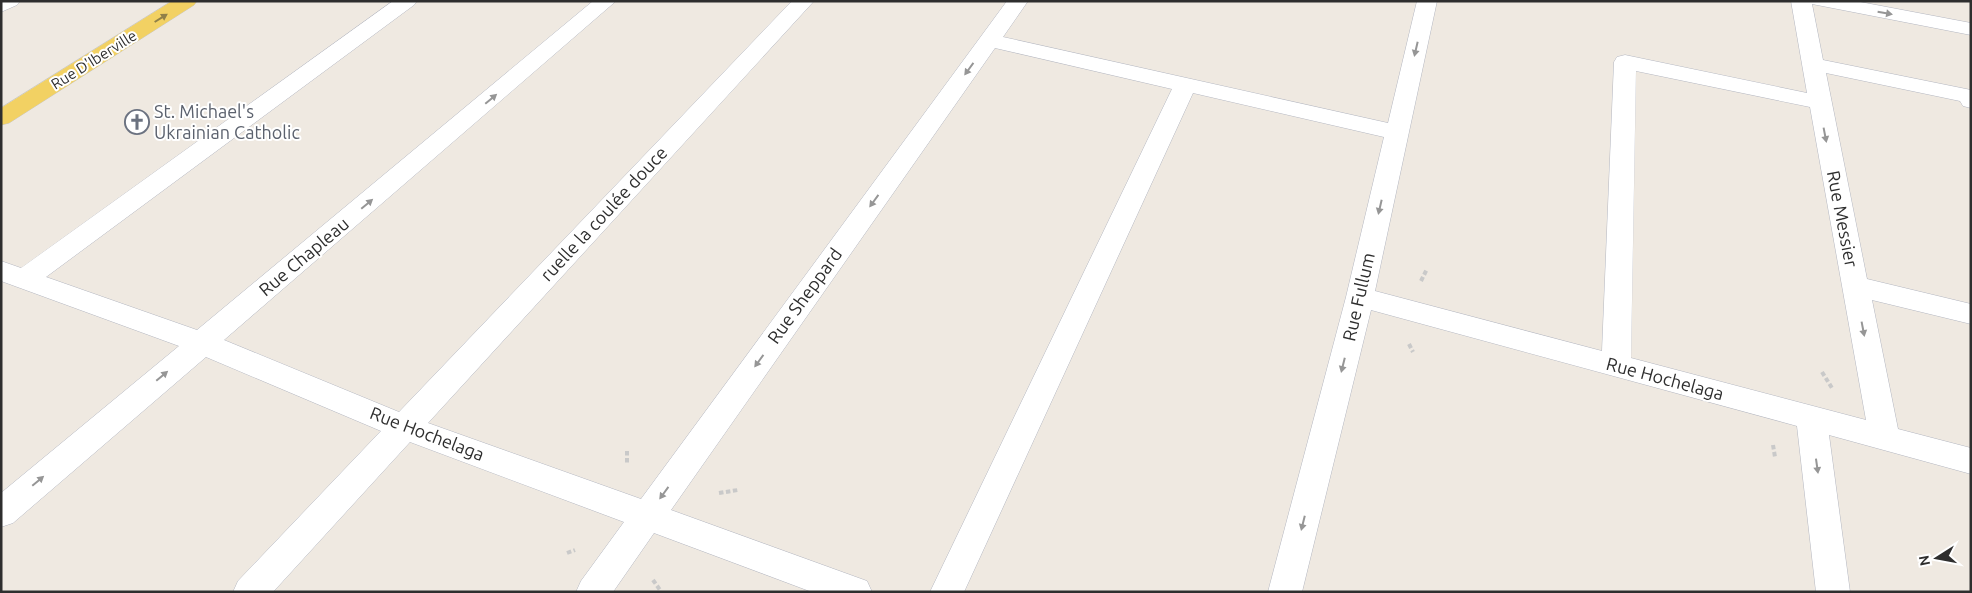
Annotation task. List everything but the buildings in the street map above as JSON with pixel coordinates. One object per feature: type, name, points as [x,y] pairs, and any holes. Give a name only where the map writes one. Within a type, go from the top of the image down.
[{"type":"main road","name":"Rue D'Iberville","points":[[1,118],[187,1]]},
{"type":"street","points":[[1,6],[10,1]]},
{"type":"street","points":[[9,277],[407,1]]},
{"type":"street","name":"Rue Chapleau","points":[[1,513],[606,1]]},
{"type":"street","name":"ruelle la coulée douce","points":[[250,592],[804,1]]},
{"type":"street","name":"Rue Sheppard","points":[[593,592],[1018,1]]},
{"type":"street","name":"Rue Fullum","points":[[1285,592],[1360,297],[1427,1]]},
{"type":"street","name":"Rue Messier","points":[[1800,1],[1884,437]]},
{"type":"street","points":[[1820,1],[1971,29]]},
{"type":"street","points":[[990,40],[1397,133]]},
{"type":"street","points":[[1616,366],[1625,62],[1818,102]]},
{"type":"street","points":[[1812,64],[1969,96],[1971,101]]},
{"type":"street","points":[[947,592],[1185,86]]},
{"type":"street","name":"Rue Hochelaga","points":[[9,277],[202,343],[404,427],[855,592]]},
{"type":"street","points":[[1855,286],[1971,314]]},
{"type":"street","name":"Rue Hochelaga","points":[[1360,297],[1971,461]]},
{"type":"street","points":[[1811,418],[1833,592]]},
{"type":"path","points":[[1421,282],[1427,269]]},
{"type":"path","points":[[1409,344],[1413,352]]},
{"type":"path","points":[[1822,372],[1836,393]]},
{"type":"path","points":[[1773,445],[1775,457]]},
{"type":"path","points":[[627,451],[627,463]]},
{"type":"path","points":[[719,493],[738,490]]},
{"type":"path","points":[[567,553],[575,550]]},
{"type":"path","points":[[653,580],[660,590]]},
{"type":"place","name":"St. Michael's Ukrainian Catholic","points":[[137,122]]}]
